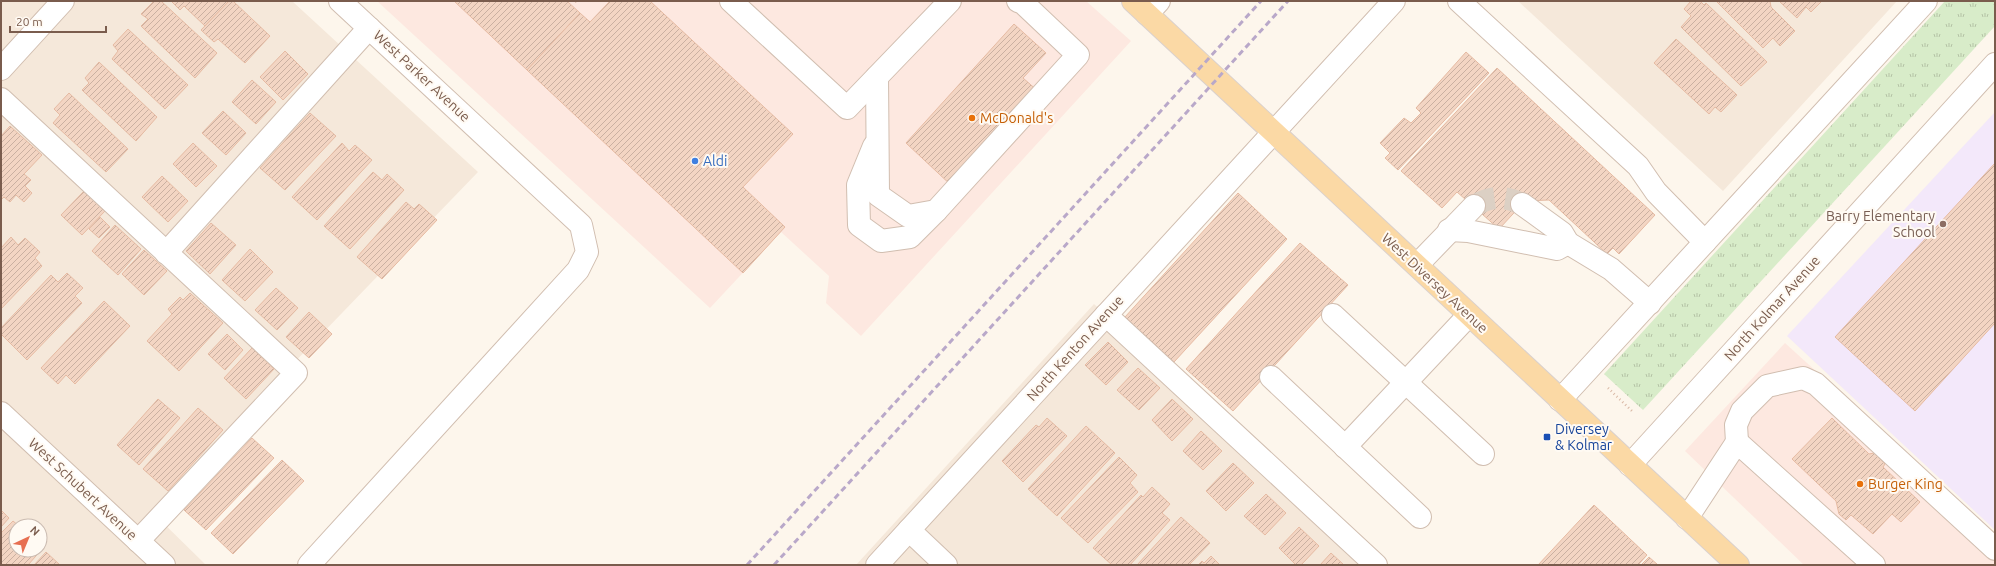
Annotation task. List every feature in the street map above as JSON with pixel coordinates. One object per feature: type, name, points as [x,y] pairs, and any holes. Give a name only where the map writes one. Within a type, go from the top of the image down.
[{"type":"main road","name":"West Diversey Avenue","points":[[1147,5],[1274,132],[1738,565]]},
{"type":"street","points":[[1,69],[63,1]]},
{"type":"street","name":"West Parker Avenue","points":[[309,565],[578,270],[587,252],[581,225],[340,1]]},
{"type":"street","points":[[731,1],[847,108],[950,1]]},
{"type":"street","points":[[877,138],[858,185],[859,225],[881,241],[910,237],[936,211],[1078,55],[1023,3],[1018,1]]},
{"type":"street","name":"North Kenton Avenue","points":[[877,565],[1394,1]]},
{"type":"street","points":[[1459,1],[1638,166],[1656,192],[1705,242]]},
{"type":"street","points":[[1560,400],[1926,1]]},
{"type":"street","points":[[166,253],[369,28]]},
{"type":"street","name":"North Kolmar Avenue","points":[[1630,464],[1995,64]]},
{"type":"street","points":[[877,77],[878,195],[908,216],[936,211]]},
{"type":"street","points":[[1,99],[296,373],[138,541]]},
{"type":"street","points":[[1522,204],[1562,233],[1568,243],[1611,269],[1650,303]]},
{"type":"street","points":[[1417,266],[1449,230],[1474,206]]},
{"type":"street","points":[[1449,230],[1468,231],[1557,249],[1568,243]]},
{"type":"street","points":[[1106,315],[1376,565]]},
{"type":"street","points":[[1333,315],[1483,454]]},
{"type":"street","points":[[1345,447],[1469,315]]},
{"type":"street","points":[[1271,377],[1420,517]]},
{"type":"street","points":[[1687,518],[1737,442],[1736,425],[1742,411],[1768,386],[1803,378],[1816,384],[1995,549]]},
{"type":"street","name":"West Schubert Avenue","points":[[1,413],[164,565]]},
{"type":"street","points":[[1737,442],[1874,565]]},
{"type":"street","points":[[909,530],[946,565]]},
{"type":"path","points":[[1607,387],[1632,411]]},
{"type":"shaded area","points":[[1,1],[292,1],[478,172],[151,511],[206,565],[1,565]]},
{"type":"shaded area","points":[[377,1],[1086,1],[1131,41],[861,336],[826,303],[829,276],[781,232],[710,308]]},
{"type":"shaded area","points":[[1518,1],[1897,1],[1723,191]]},
{"type":"shaded area","name":"Barry Elementary School","points":[[1995,112],[1995,530],[1787,336]]},
{"type":"shaded area","points":[[1094,304],[1371,565],[856,565]]},
{"type":"shaded area","points":[[1785,343],[1995,534],[1995,565],[1804,565],[1685,451]]},
{"type":"green space","points":[[1945,1],[1995,1],[1995,26],[1643,410],[1604,374]]},
{"type":"building","points":[[154,1],[161,1],[217,53],[195,78],[141,26],[148,19],[141,14]]},
{"type":"building","points":[[171,1],[229,1],[205,26],[184,6],[180,10]]},
{"type":"building","points":[[229,1],[233,1],[270,36],[245,63],[218,39],[214,42],[201,30]]},
{"type":"building","points":[[454,1],[567,1],[580,13],[527,70]]},
{"type":"building","name":"Aldi","points":[[610,1],[650,1],[793,134],[743,187],[785,227],[743,273],[527,70],[580,13],[590,22]]},
{"type":"building","points":[[1691,1],[1700,1],[1704,5],[1706,3],[1767,62],[1741,86],[1681,27],[1691,16],[1684,9]]},
{"type":"building","points":[[1716,1],[1770,1],[1771,7],[1795,31],[1780,46],[1773,38],[1763,48]]},
{"type":"building","points":[[1779,1],[1822,1],[1811,12],[1806,7],[1797,18]]},
{"type":"building","name":"McDonald's","points":[[1014,24],[1046,53],[1023,78],[1039,92],[953,187],[906,143]]},
{"type":"building","points":[[128,29],[188,85],[165,109],[112,59],[118,51],[113,45]]},
{"type":"building","points":[[1676,39],[1737,95],[1721,112],[1715,107],[1709,114],[1654,63]]},
{"type":"building","points":[[285,51],[308,74],[283,100],[260,77]]},
{"type":"building","points":[[1466,52],[1489,73],[1398,170],[1385,158],[1390,153],[1380,143],[1404,118],[1411,123],[1421,113],[1416,108]]},
{"type":"building","points":[[99,62],[157,117],[136,141],[82,90],[89,83],[85,78]]},
{"type":"building","points":[[1497,68],[1655,215],[1619,254],[1613,248],[1607,254],[1549,200],[1525,201],[1499,229],[1457,192],[1442,208],[1401,171]]},
{"type":"building","points":[[252,80],[276,102],[256,124],[232,102]]},
{"type":"building","points":[[69,93],[128,149],[106,172],[53,123],[60,115],[54,109]]},
{"type":"building","points":[[223,111],[246,133],[226,155],[202,133]]},
{"type":"building","points":[[310,113],[336,136],[285,190],[260,168]]},
{"type":"building","points":[[10,126],[42,155],[24,174],[31,180],[25,186],[32,193],[24,202],[16,195],[10,202],[4,197],[1,200],[1,136]]},
{"type":"building","points":[[193,143],[217,166],[196,187],[173,164]]},
{"type":"building","points":[[342,143],[349,151],[355,145],[372,160],[317,220],[292,197]]},
{"type":"building","points":[[1995,163],[1995,323],[1915,411],[1835,337]]},
{"type":"building","points":[[373,172],[382,180],[387,174],[404,190],[350,249],[324,226]]},
{"type":"building","points":[[162,176],[188,201],[168,222],[142,197]]},
{"type":"building","points":[[84,191],[105,211],[82,235],[61,215]]},
{"type":"building","points":[[1238,193],[1287,239],[1174,362],[1125,317]]},
{"type":"building","points":[[406,202],[414,209],[419,204],[437,220],[382,279],[357,257]]},
{"type":"building","points":[[100,217],[110,227],[99,238],[89,229]]},
{"type":"building","points":[[211,223],[236,245],[210,274],[186,251]]},
{"type":"building","points":[[115,225],[141,249],[118,275],[92,251]]},
{"type":"building","points":[[11,237],[18,245],[25,238],[40,252],[35,258],[42,266],[1,309],[1,248]]},
{"type":"building","points":[[1300,243],[1348,285],[1233,411],[1186,369]]},
{"type":"building","points":[[250,249],[273,272],[245,301],[222,280]]},
{"type":"building","points":[[144,250],[167,271],[144,295],[122,274]]},
{"type":"building","points":[[67,273],[83,288],[75,296],[82,303],[27,360],[1,334],[1,328],[51,275],[58,282]]},
{"type":"building","points":[[276,288],[298,308],[277,330],[255,310]]},
{"type":"building","points":[[190,293],[223,323],[179,371],[147,341],[172,314],[168,309],[180,297],[183,300]]},
{"type":"building","points":[[104,301],[130,326],[75,384],[66,375],[58,384],[41,368]]},
{"type":"building","points":[[309,312],[332,334],[309,358],[286,337]]},
{"type":"building","points":[[227,334],[243,350],[225,370],[208,354]]},
{"type":"building","points":[[1108,342],[1128,362],[1106,385],[1085,365]]},
{"type":"building","points":[[252,348],[274,369],[246,399],[224,378]]},
{"type":"building","points":[[1138,368],[1160,388],[1139,410],[1117,390]]},
{"type":"building","points":[[158,399],[180,418],[139,465],[117,445]]},
{"type":"building","points":[[1172,399],[1193,419],[1172,441],[1152,420]]},
{"type":"building","points":[[198,408],[223,430],[168,491],[143,469]]},
{"type":"building","points":[[1047,418],[1067,436],[1023,482],[1002,461],[1036,425],[1039,427]]},
{"type":"building","name":"Burger King","points":[[1832,418],[1869,454],[1874,453],[1885,464],[1883,467],[1920,502],[1901,522],[1892,514],[1873,534],[1851,515],[1846,520],[1839,514],[1836,501],[1792,459]]},
{"type":"building","points":[[1086,426],[1115,453],[1057,516],[1028,489]]},
{"type":"building","points":[[1201,431],[1222,451],[1203,470],[1183,451]]},
{"type":"building","points":[[252,438],[274,458],[206,530],[184,510]]},
{"type":"building","points":[[1119,457],[1137,475],[1130,483],[1138,492],[1088,543],[1061,518]]},
{"type":"building","points":[[282,460],[304,481],[233,554],[211,533]]},
{"type":"building","points":[[1233,463],[1254,483],[1226,511],[1206,491]]},
{"type":"building","points":[[1152,487],[1170,504],[1162,513],[1170,520],[1130,565],[1112,565],[1093,548],[1141,495],[1143,497]]},
{"type":"building","points":[[1266,494],[1286,513],[1265,535],[1244,516]]},
{"type":"building","points":[[1594,505],[1647,555],[1638,565],[1538,565]]},
{"type":"building","points":[[1,510],[9,518],[1,527]]},
{"type":"building","points":[[1181,517],[1210,543],[1189,565],[1137,565]]},
{"type":"building","points":[[8,526],[8,558],[34,558],[28,565],[1,565],[1,533]]},
{"type":"building","points":[[1299,527],[1319,546],[1301,565],[1296,565],[1279,548]]},
{"type":"building","points":[[1331,553],[1344,565],[1320,565]]},
{"type":"building","points":[[48,554],[60,565],[34,565],[40,558],[48,558]]},
{"type":"building","points":[[1211,556],[1220,565],[1198,565],[1202,561],[1204,563]]},
{"type":"building","points":[[1649,557],[1658,565],[1641,565]]},
{"type":"tunnel","points":[[1474,206],[1486,200],[1498,198],[1509,199],[1522,204]]},
{"type":"railway","points":[[747,565],[1261,1]]},
{"type":"railway","points":[[774,565],[1288,1]]},
{"type":"place","name":"McDonald's","points":[[972,118]]},
{"type":"place","name":"Aldi","points":[[695,161]]},
{"type":"place","name":"Barry Elementary School","points":[[1943,224]]},
{"type":"place","name":"Diversey & Kolmar","points":[[1547,437]]},
{"type":"place","name":"Burger King","points":[[1860,484]]}]
